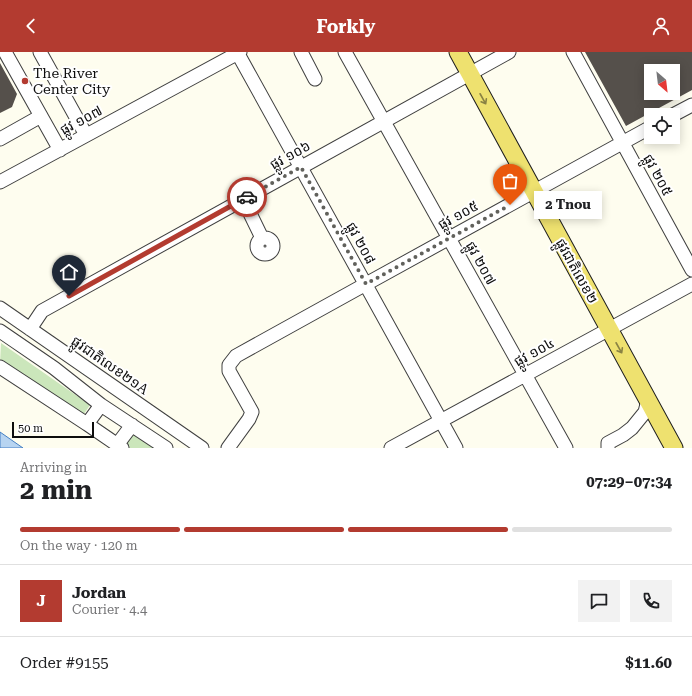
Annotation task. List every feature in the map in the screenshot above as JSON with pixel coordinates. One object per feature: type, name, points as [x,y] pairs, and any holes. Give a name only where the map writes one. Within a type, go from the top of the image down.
[{"type":"main road","name":"ផ្លូវជាតិលេខ២","points":[[458,52],[674,448]]},
{"type":"street","points":[[5,52],[60,150]]},
{"type":"street","points":[[40,52],[86,135]]},
{"type":"street","name":"ផ្លូវ ១០៧","points":[[0,182],[238,52]]},
{"type":"street","name":"ផ្លូវ ២០៨","points":[[238,52],[456,448]]},
{"type":"street","points":[[301,52],[315,79]]},
{"type":"street","name":"ផ្លូវ ២០៧","points":[[346,52],[566,448]]},
{"type":"street","name":"ផ្លូវ ១០៦","points":[[30,329],[42,311],[508,52]]},
{"type":"street","name":"ផ្លូវ ២០៥","points":[[573,52],[692,270]]},
{"type":"street","points":[[680,111],[692,105]]},
{"type":"street","points":[[0,139],[41,116]]},
{"type":"street","name":"ផ្លូវ ១០៥","points":[[228,448],[249,419],[252,412],[229,371],[229,365],[236,356],[644,131]]},
{"type":"street","points":[[243,199],[262,238]]},
{"type":"street","name":"ផ្លូវ ១០៤","points":[[392,448],[692,284]]},
{"type":"street","name":"ផ្លូវជាតិលេខ២១A","points":[[0,308],[202,448]]},
{"type":"street","points":[[0,331],[54,368],[101,405],[166,448]]},
{"type":"street","points":[[0,367],[87,424],[119,447],[132,425]]},
{"type":"street","points":[[608,448],[608,443],[632,428],[645,412],[648,400]]},
{"type":"street","points":[[87,424],[101,405]]},
{"type":"green space","points":[[1,343],[90,405],[80,420],[0,364]]},
{"type":"green space","points":[[134,432],[156,448],[123,447]]},
{"type":"water","points":[[0,432],[23,448],[0,448]]},
{"type":"building","points":[[585,52],[692,52],[692,90],[680,97],[680,64],[644,64],[644,100],[674,100],[659,108],[644,108],[644,116],[626,126]]},
{"type":"building","points":[[0,63],[17,94],[12,107],[0,113]]},
{"type":"way so far","points":[[247,197],[301,167],[366,284],[510,205]]},
{"type":"place","name":"The River Center City","points":[[25,81]]},
{"type":"place","name":"2 Tnou","points":[[510,205]]},
{"type":"route","points":[[69,296],[247,197]]}]
